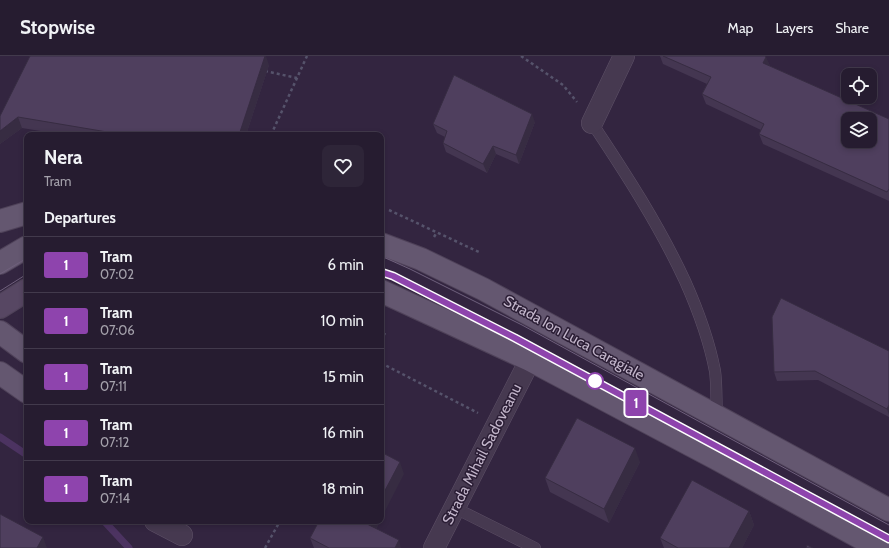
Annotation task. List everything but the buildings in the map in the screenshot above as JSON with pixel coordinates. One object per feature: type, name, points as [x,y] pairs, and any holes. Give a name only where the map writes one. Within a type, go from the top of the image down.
[{"type":"main road","points":[[0,221],[24,214]]},
{"type":"main road","points":[[384,240],[421,259]]},
{"type":"main road","name":"Strada Ion Luca Caragiale","points":[[384,245],[421,259],[483,288],[889,510]]},
{"type":"main road","points":[[0,308],[24,292]]},
{"type":"main road","points":[[384,292],[530,360],[724,463],[879,548]]},
{"type":"main road","points":[[0,332],[24,350]]},
{"type":"main road","points":[[0,373],[24,390]]},
{"type":"street","points":[[592,123],[624,56]]},
{"type":"street","name":"Strada Mihail Sadoveanu","points":[[434,548],[530,360]]},
{"type":"street","points":[[161,524],[184,535]]},
{"type":"lane","points":[[592,123],[633,185],[670,249],[696,305],[707,338],[715,371],[717,416]]},
{"type":"lane","points":[[455,508],[535,548]]},
{"type":"path","points":[[272,132],[307,56]]},
{"type":"path","points":[[521,56],[563,85],[592,123]]},
{"type":"path","points":[[259,69],[297,78]]},
{"type":"path","points":[[389,210],[481,253]]},
{"type":"path","points":[[434,237],[437,232]]},
{"type":"path","points":[[384,365],[459,403]]},
{"type":"path","points":[[265,548],[278,524]]},
{"type":"waterway","points":[[0,437],[24,453]]},
{"type":"waterway","points":[[107,524],[129,548]]},
{"type":"tram line","points":[[384,257],[522,325],[889,525]]},
{"type":"tram line","points":[[0,274],[24,260]]},
{"type":"tram line","points":[[384,273],[393,276],[515,338],[889,539]]},
{"type":"tram line","name":"1","points":[[384,273],[393,276],[515,338],[889,539]]},
{"type":"tram line","points":[[0,291],[24,276]]}]
